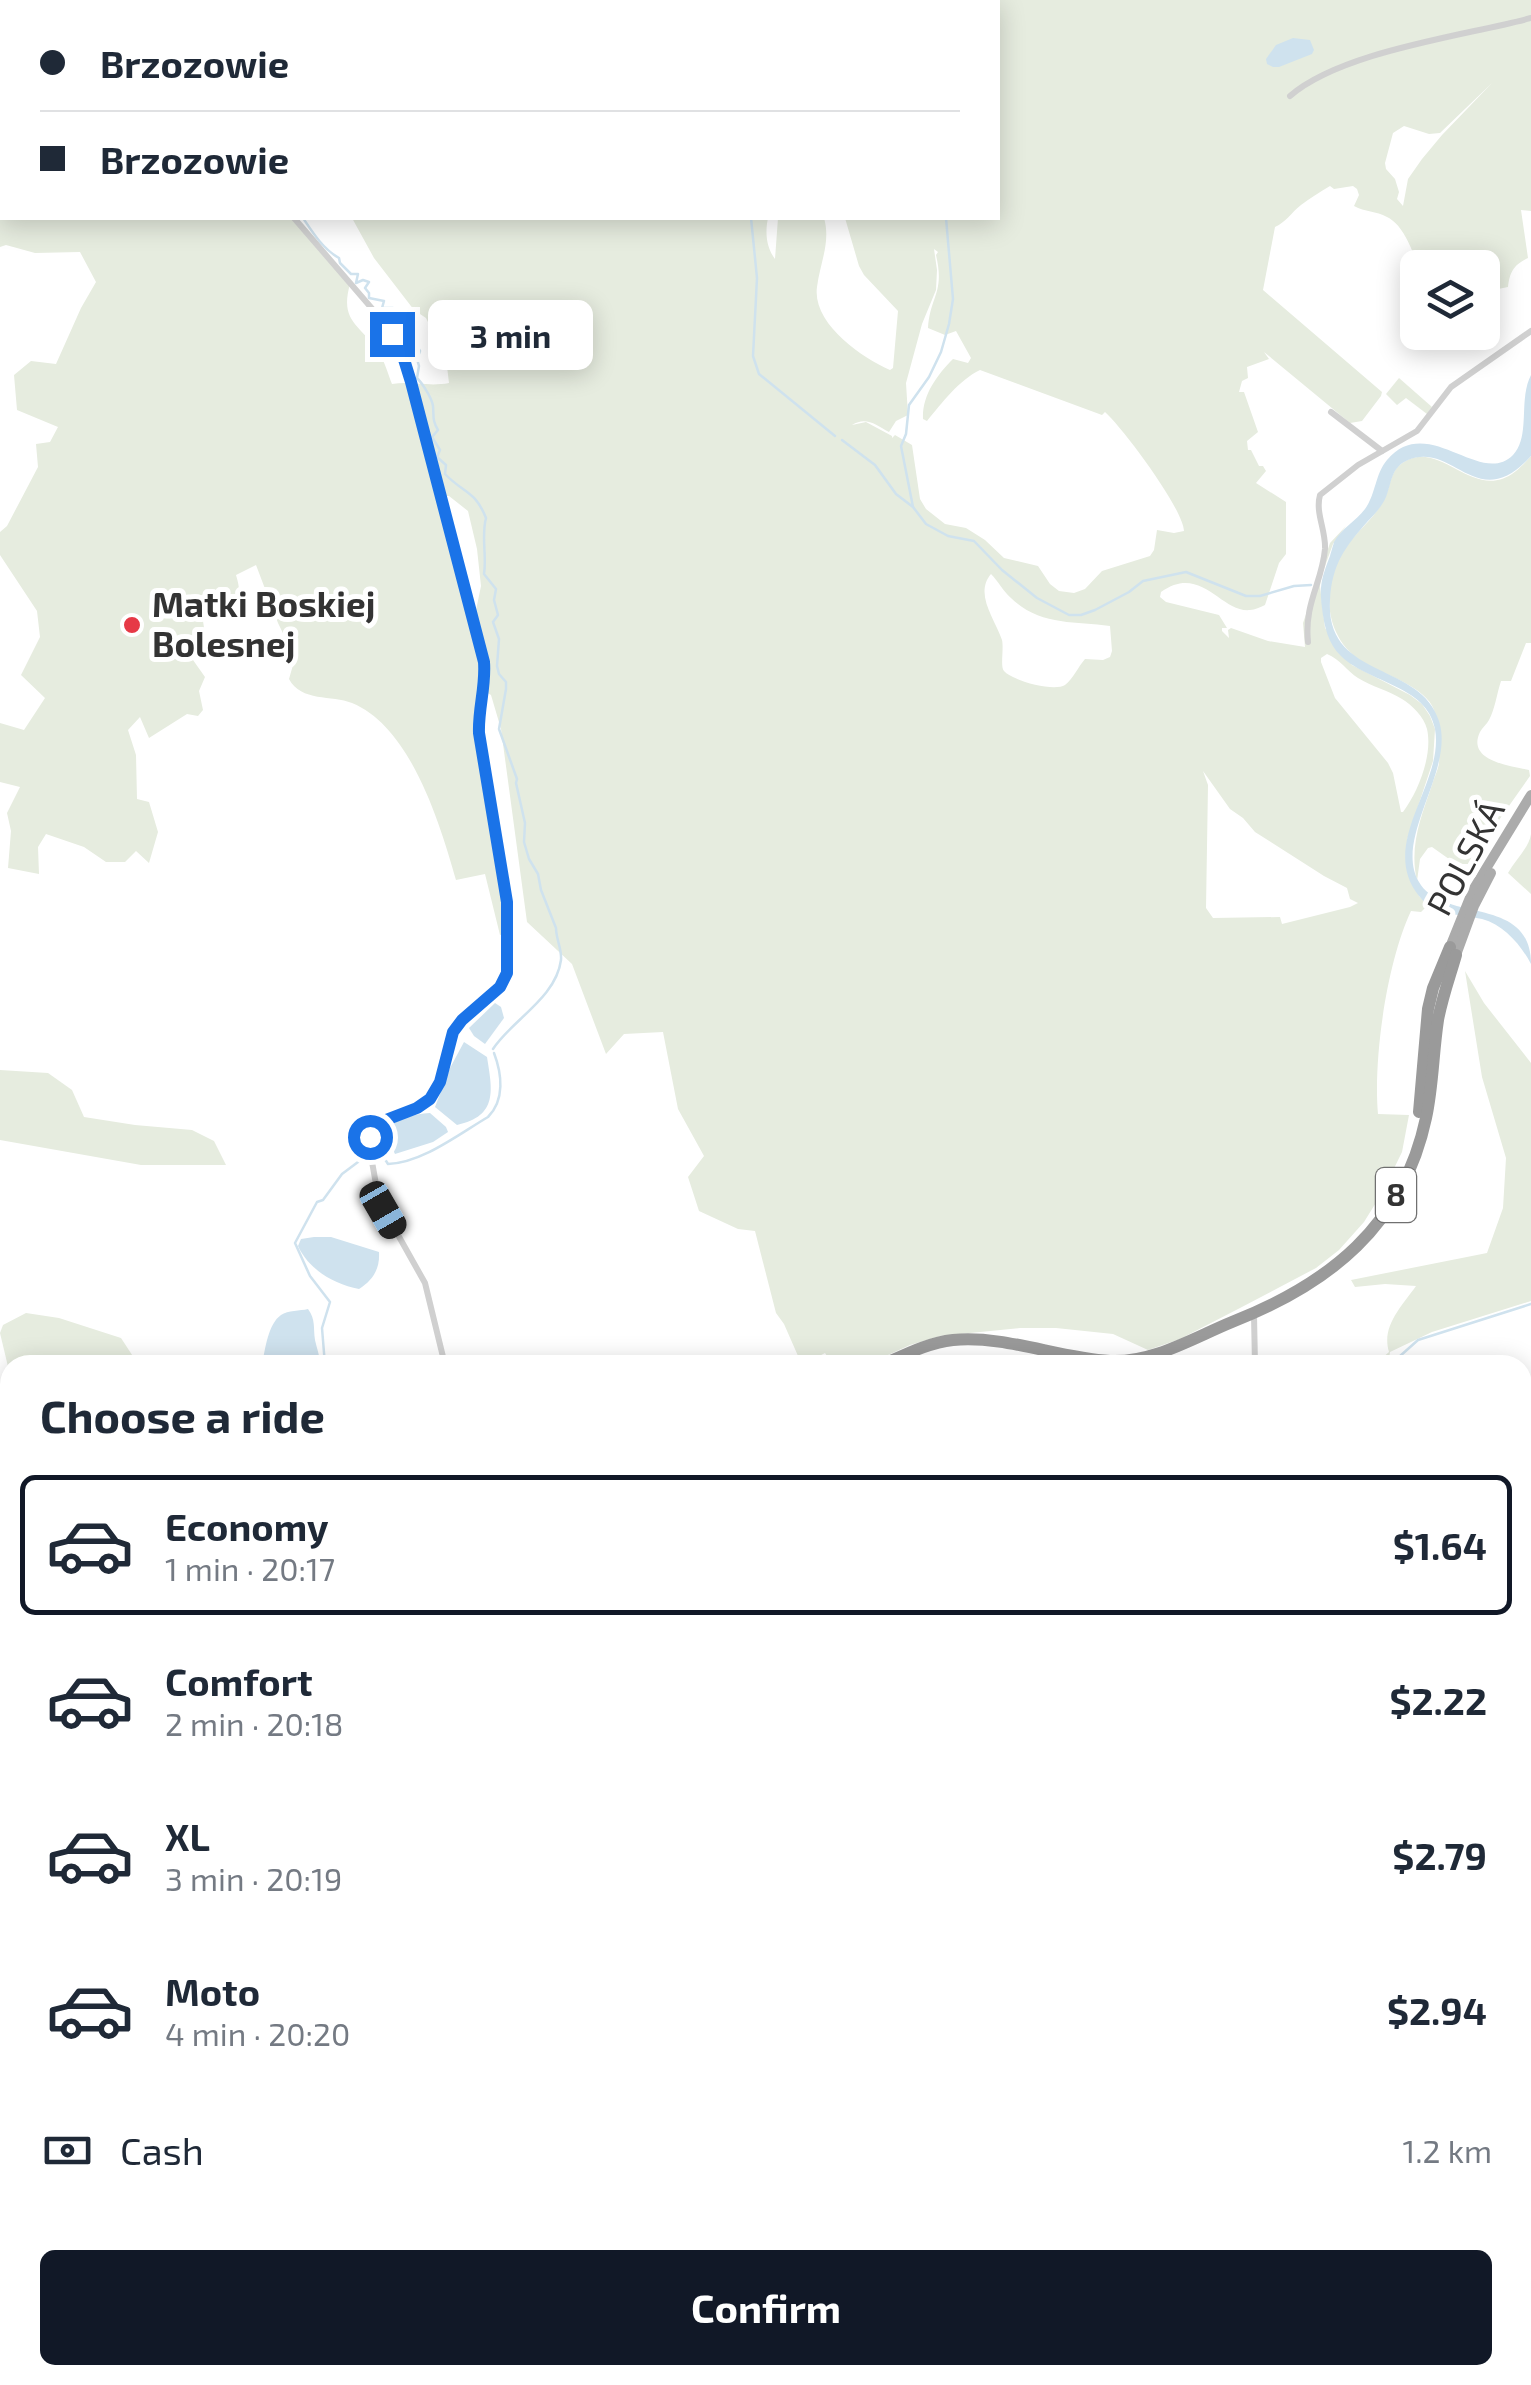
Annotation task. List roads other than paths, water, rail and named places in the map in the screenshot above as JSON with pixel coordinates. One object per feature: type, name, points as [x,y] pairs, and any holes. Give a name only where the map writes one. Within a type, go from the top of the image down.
[{"type":"highway","name":"8","points":[[1149,1355],[1291,1296],[1334,1268],[1369,1233],[1393,1200],[1422,1133],[1443,977],[1453,951]]},
{"type":"highway","name":"8","points":[[905,1355],[931,1344],[965,1340],[1069,1355]]},
{"type":"main road","name":"POLSKÁ","points":[[1453,951],[1482,882],[1531,795]]},
{"type":"main road","name":"POLSKÁ","points":[[1482,882],[1531,806]]},
{"type":"street","points":[[1290,96],[1342,66],[1531,18]]},
{"type":"street","points":[[296,220],[398,342],[484,662],[479,733],[507,902],[507,973],[500,987],[453,1032],[434,1094],[417,1108],[378,1123],[369,1145],[379,1201],[425,1284],[443,1355]]},
{"type":"street","points":[[1308,642],[1310,600],[1325,552],[1318,500],[1323,492],[1422,426],[1451,387],[1531,332]]},
{"type":"street","points":[[1331,412],[1382,451]]},
{"type":"street","points":[[1253,1310],[1254,1355]]},
{"type":"water","points":[[1293,38],[1310,40],[1312,54],[1279,67],[1267,64],[1266,59],[1276,45]]},
{"type":"water","points":[[1531,375],[1531,456],[1512,473],[1495,479],[1480,479],[1424,457],[1402,463],[1382,504],[1341,557],[1330,600],[1333,626],[1342,644],[1358,658],[1414,688],[1429,702],[1439,721],[1439,761],[1413,845],[1413,864],[1419,882],[1431,895],[1447,903],[1502,918],[1517,928],[1527,942],[1531,964],[1517,943],[1498,926],[1440,911],[1419,896],[1408,876],[1405,855],[1408,834],[1431,771],[1435,729],[1421,703],[1352,665],[1337,651],[1325,627],[1321,593],[1334,542],[1365,509],[1387,460],[1403,447],[1419,444],[1485,463],[1500,463],[1513,455],[1522,438],[1525,395]]},
{"type":"water","points":[[495,1003],[501,1007],[504,1018],[485,1044],[469,1028]]},
{"type":"water","points":[[464,1042],[487,1057],[491,1090],[490,1100],[480,1115],[457,1125],[435,1107]]},
{"type":"water","points":[[430,1113],[448,1132],[433,1142],[395,1154],[385,1130],[406,1118]]},
{"type":"water","points":[[331,1237],[379,1252],[375,1274],[359,1289],[323,1275],[298,1246],[301,1239]]},
{"type":"water","points":[[308,1309],[319,1355],[264,1355],[273,1324],[287,1312]]},
{"type":"waterway","points":[[304,220],[340,263],[351,274],[358,274],[356,283],[369,282],[365,288],[369,298],[384,301],[382,308],[393,308],[407,325],[420,351],[417,378],[433,406],[438,430],[432,437],[440,450],[437,457],[446,465],[445,474],[473,497],[486,518],[484,574],[496,589],[498,615],[493,622],[499,639],[497,666],[506,682],[499,729],[517,779],[525,823],[524,842],[556,928],[561,956],[551,986],[493,1049]]},
{"type":"waterway","points":[[751,220],[757,278],[753,356],[759,374],[835,436]]},
{"type":"waterway","points":[[946,220],[953,299],[949,324],[929,377],[909,405],[901,446],[913,507],[926,524],[948,536],[974,541],[1037,598],[1069,615],[1095,610],[1143,581],[1186,572],[1246,596],[1311,585]]},
{"type":"waterway","points":[[842,440],[875,465],[896,494],[913,507]]},
{"type":"waterway","points":[[376,1151],[388,1164],[414,1159],[488,1117],[497,1103],[500,1086],[494,1053]]},
{"type":"waterway","points":[[324,1355],[322,1328],[330,1302],[310,1276],[295,1243],[317,1202],[323,1200],[342,1174],[366,1156]]},
{"type":"waterway","points":[[1401,1355],[1418,1340],[1531,1304]]},
{"type":"place","name":"Matki Boskiej Bolesnej","points":[[132,625]]}]
